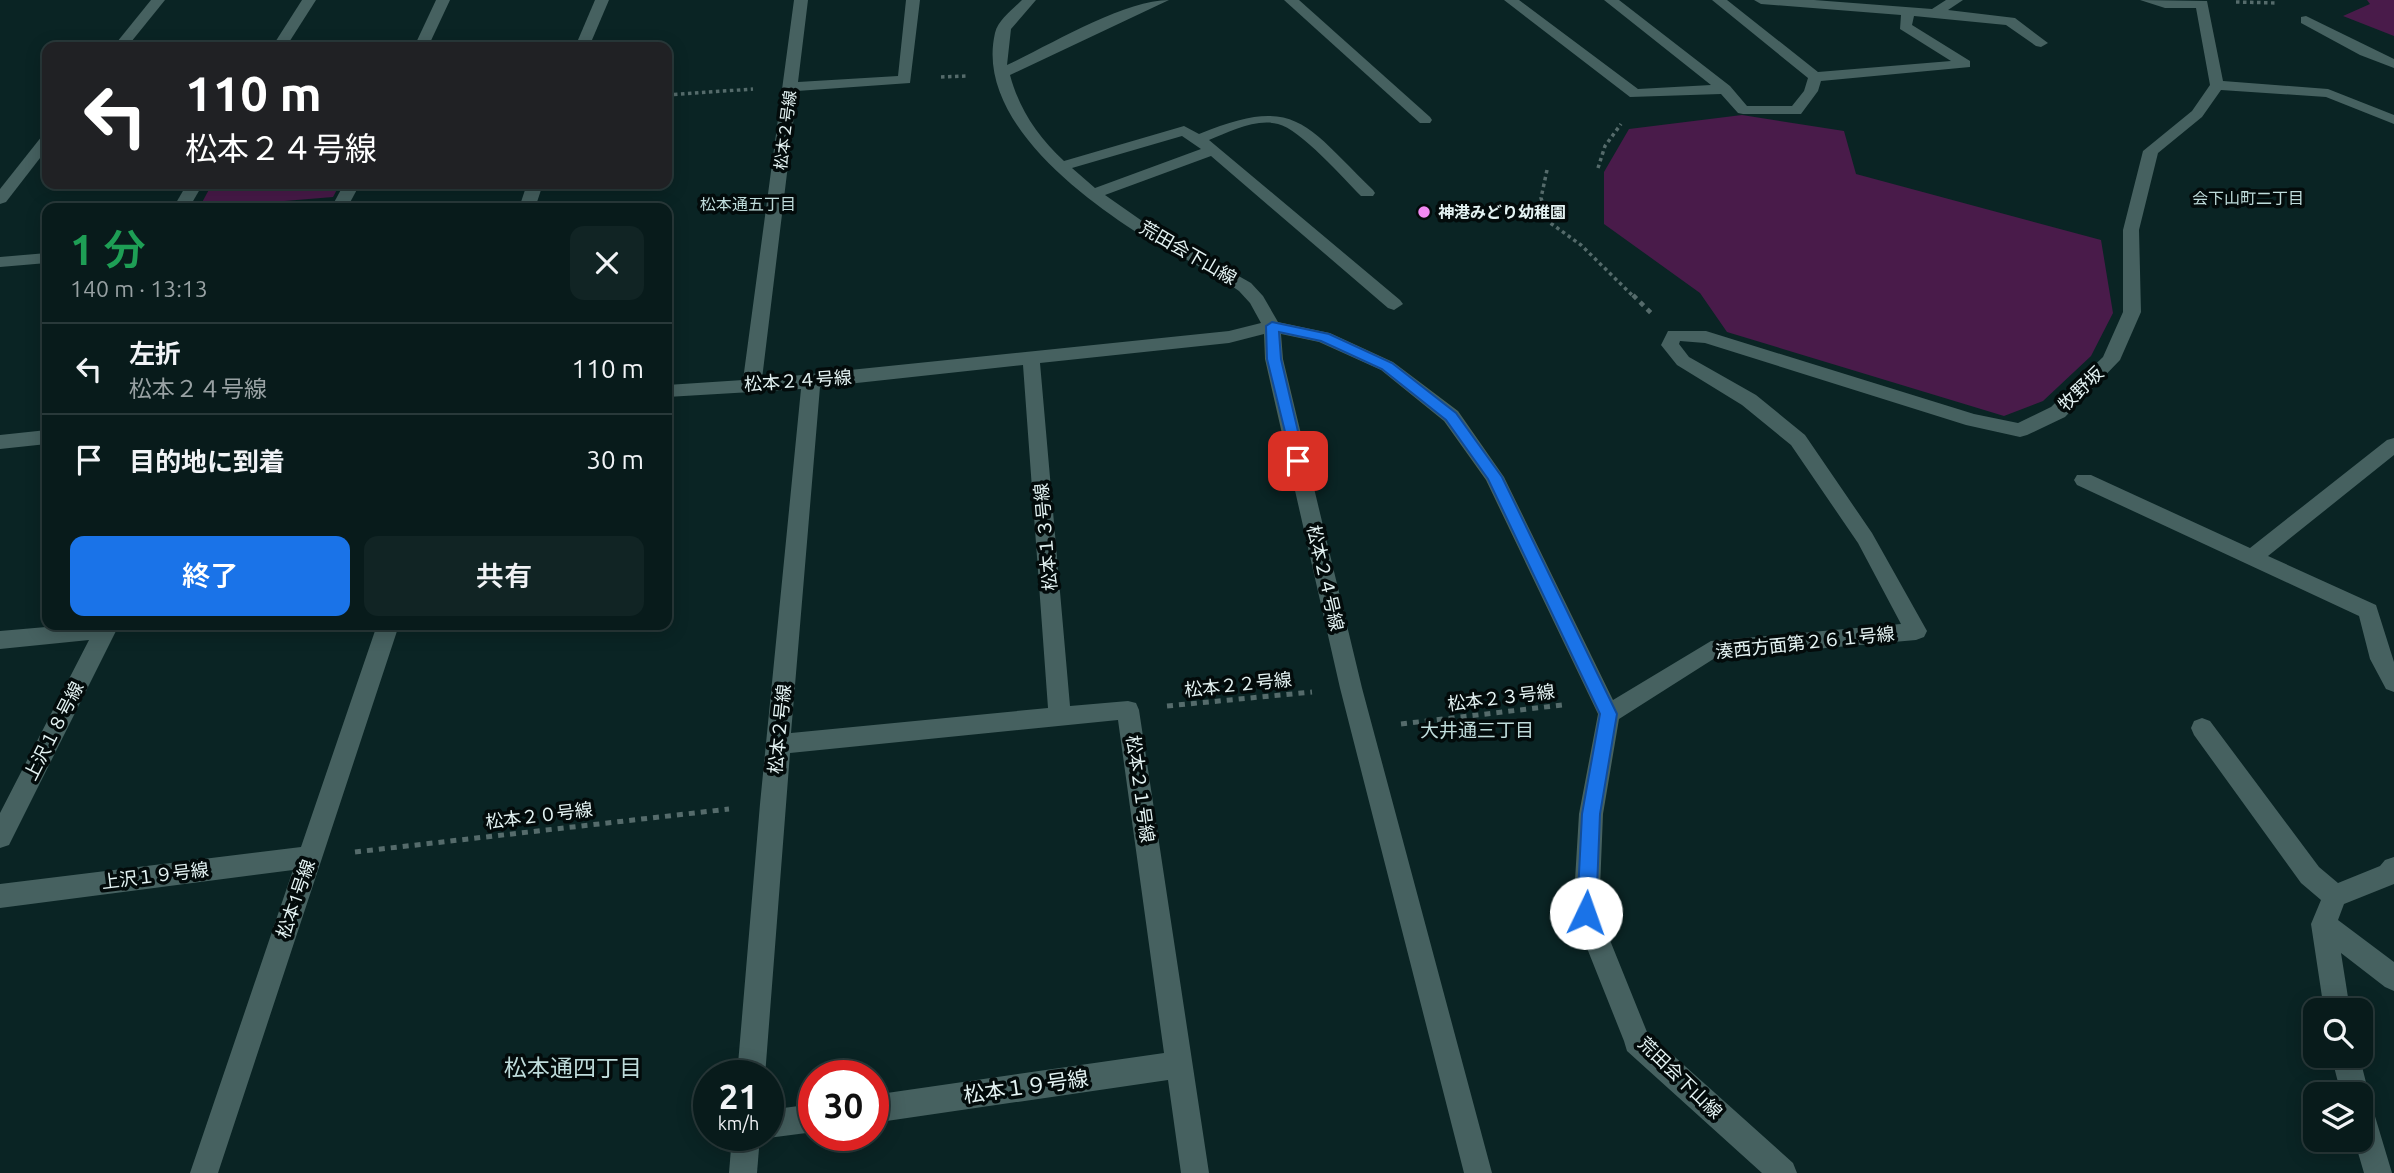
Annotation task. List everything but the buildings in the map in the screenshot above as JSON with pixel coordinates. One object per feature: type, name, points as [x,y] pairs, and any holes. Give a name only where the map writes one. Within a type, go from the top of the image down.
[{"type":"street","points":[[124,42],[158,0]]},
{"type":"street","points":[[282,42],[309,0]]},
{"type":"street","points":[[423,42],[443,0]]},
{"type":"street","points":[[584,42],[601,0]]},
{"type":"street","name":"松本２号線","points":[[752,385],[801,0]]},
{"type":"street","points":[[790,87],[905,80],[913,0]]},
{"type":"street","name":"荒田会下山線","points":[[1029,0],[1002,31],[1000,74],[1025,128],[1060,167],[1093,194],[1163,241],[1247,288],[1272,326]]},
{"type":"street","points":[[1000,74],[1126,6],[1162,0]]},
{"type":"street","points":[[1291,0],[1304,0]]},
{"type":"street","points":[[1291,0],[1425,120]]},
{"type":"street","points":[[1511,0],[1634,94],[1726,89]]},
{"type":"street","points":[[1611,0],[1726,89],[1744,110],[1796,111],[1811,90],[1815,77]]},
{"type":"street","points":[[1718,0],[1815,77],[1965,64],[1905,26],[1908,11]]},
{"type":"street","points":[[1761,0],[1934,13],[2010,22],[2041,43]]},
{"type":"street","points":[[1934,13],[1956,0]]},
{"type":"street","points":[[2147,0],[2165,4],[2202,4],[2217,85],[2328,93],[2394,120]]},
{"type":"street","points":[[2306,20],[2365,52],[2394,64]]},
{"type":"street","name":"牧野坂","points":[[1674,335],[1706,337],[1973,420],[2020,430],[2058,412],[2111,360],[2132,312],[2131,230],[2151,151],[2197,114],[2217,85]]},
{"type":"street","points":[[1199,139],[1247,121],[1281,118],[1298,129],[1367,193]]},
{"type":"street","points":[[1060,167],[1184,131],[1213,150],[1394,304]]},
{"type":"street","points":[[0,199],[42,145]]},
{"type":"street","points":[[1093,194],[1213,150]]},
{"type":"street","points":[[0,262],[42,258]]},
{"type":"street","points":[[1272,326],[1324,337],[1387,366],[1451,416],[1494,477],[1605,707]]},
{"type":"street","name":"松本２４号線","points":[[672,391],[811,382],[1229,337],[1272,326],[1274,359],[1351,688],[1478,1173]]},
{"type":"street","name":"湊西方面第２６１号線","points":[[1605,707],[1711,650],[1916,631],[1865,538],[1798,440],[1749,400],[1683,361],[1670,345],[1674,335]]},
{"type":"street","name":"松本１３号線","points":[[1031,358],[1060,717]]},
{"type":"street","name":"松本２号線","points":[[752,1060],[772,804],[811,382]]},
{"type":"street","points":[[0,442],[41,438]]},
{"type":"street","points":[[2253,557],[2394,445]]},
{"type":"street","points":[[2084,481],[2368,611],[2381,659],[2394,682]]},
{"type":"street","points":[[0,640],[88,630]]},
{"type":"street","name":"上沢１８号線","points":[[0,838],[105,630]]},
{"type":"street","name":"松本1号線","points":[[204,1173],[386,630]]},
{"type":"street","name":"荒田会下山線","points":[[1605,707],[1591,814],[1586,913],[1637,1041],[1783,1173]]},
{"type":"street","name":"松本２１号線","points":[[779,744],[1128,710],[1195,1173]]},
{"type":"street","points":[[2202,727],[2310,875],[2335,896]]},
{"type":"street","name":"上沢１９号線","points":[[0,896],[310,857]]},
{"type":"street","points":[[2335,998],[2324,924],[2335,896],[2392,873]]},
{"type":"street","points":[[2324,924],[2394,978]]},
{"type":"street","name":"松本１９号線","points":[[889,1107],[1179,1065]]},
{"type":"street","points":[[743,1173],[745,1151]]},
{"type":"street","points":[[2372,1152],[2378,1173]]},
{"type":"path","points":[[2202,4],[2247,1],[2284,3]]},
{"type":"path","points":[[905,80],[1000,74]]},
{"type":"path","points":[[672,95],[790,87]]},
{"type":"path","points":[[1548,170],[1541,198],[1549,222],[1581,245],[1674,335]]},
{"type":"path","name":"松本２２号線","points":[[1128,710],[1351,688]]},
{"type":"path","name":"松本２３号線","points":[[1362,729],[1605,707]]},
{"type":"path","name":"松本２０号線","points":[[310,857],[772,804]]},
{"type":"shaded area","points":[[2367,0],[2394,0],[2394,36],[2343,16],[2370,4]]},
{"type":"shaded area","points":[[1742,115],[1844,131],[1856,174],[2101,240],[2113,313],[2091,356],[2043,401],[2004,416],[1727,332],[1700,293],[1604,224],[1604,172],[1629,129]]},
{"type":"shaded area","points":[[209,189],[337,189],[333,197],[260,203],[202,203]]},
{"type":"place","name":"神港みどり幼稚園","points":[[1424,212]]},
{"type":"district","name":"会下山町二丁目","points":[[2248,198]]},
{"type":"district","name":"松本通五丁目","points":[[748,204]]},
{"type":"district","name":"大井通三丁目","points":[[1477,730]]},
{"type":"district","name":"松本通四丁目","points":[[573,1068]]},
{"type":"route","points":[[1298,461],[1274,359],[1272,326],[1324,337],[1387,366],[1451,416],[1494,477],[1609,714],[1591,814],[1586,913]]}]
